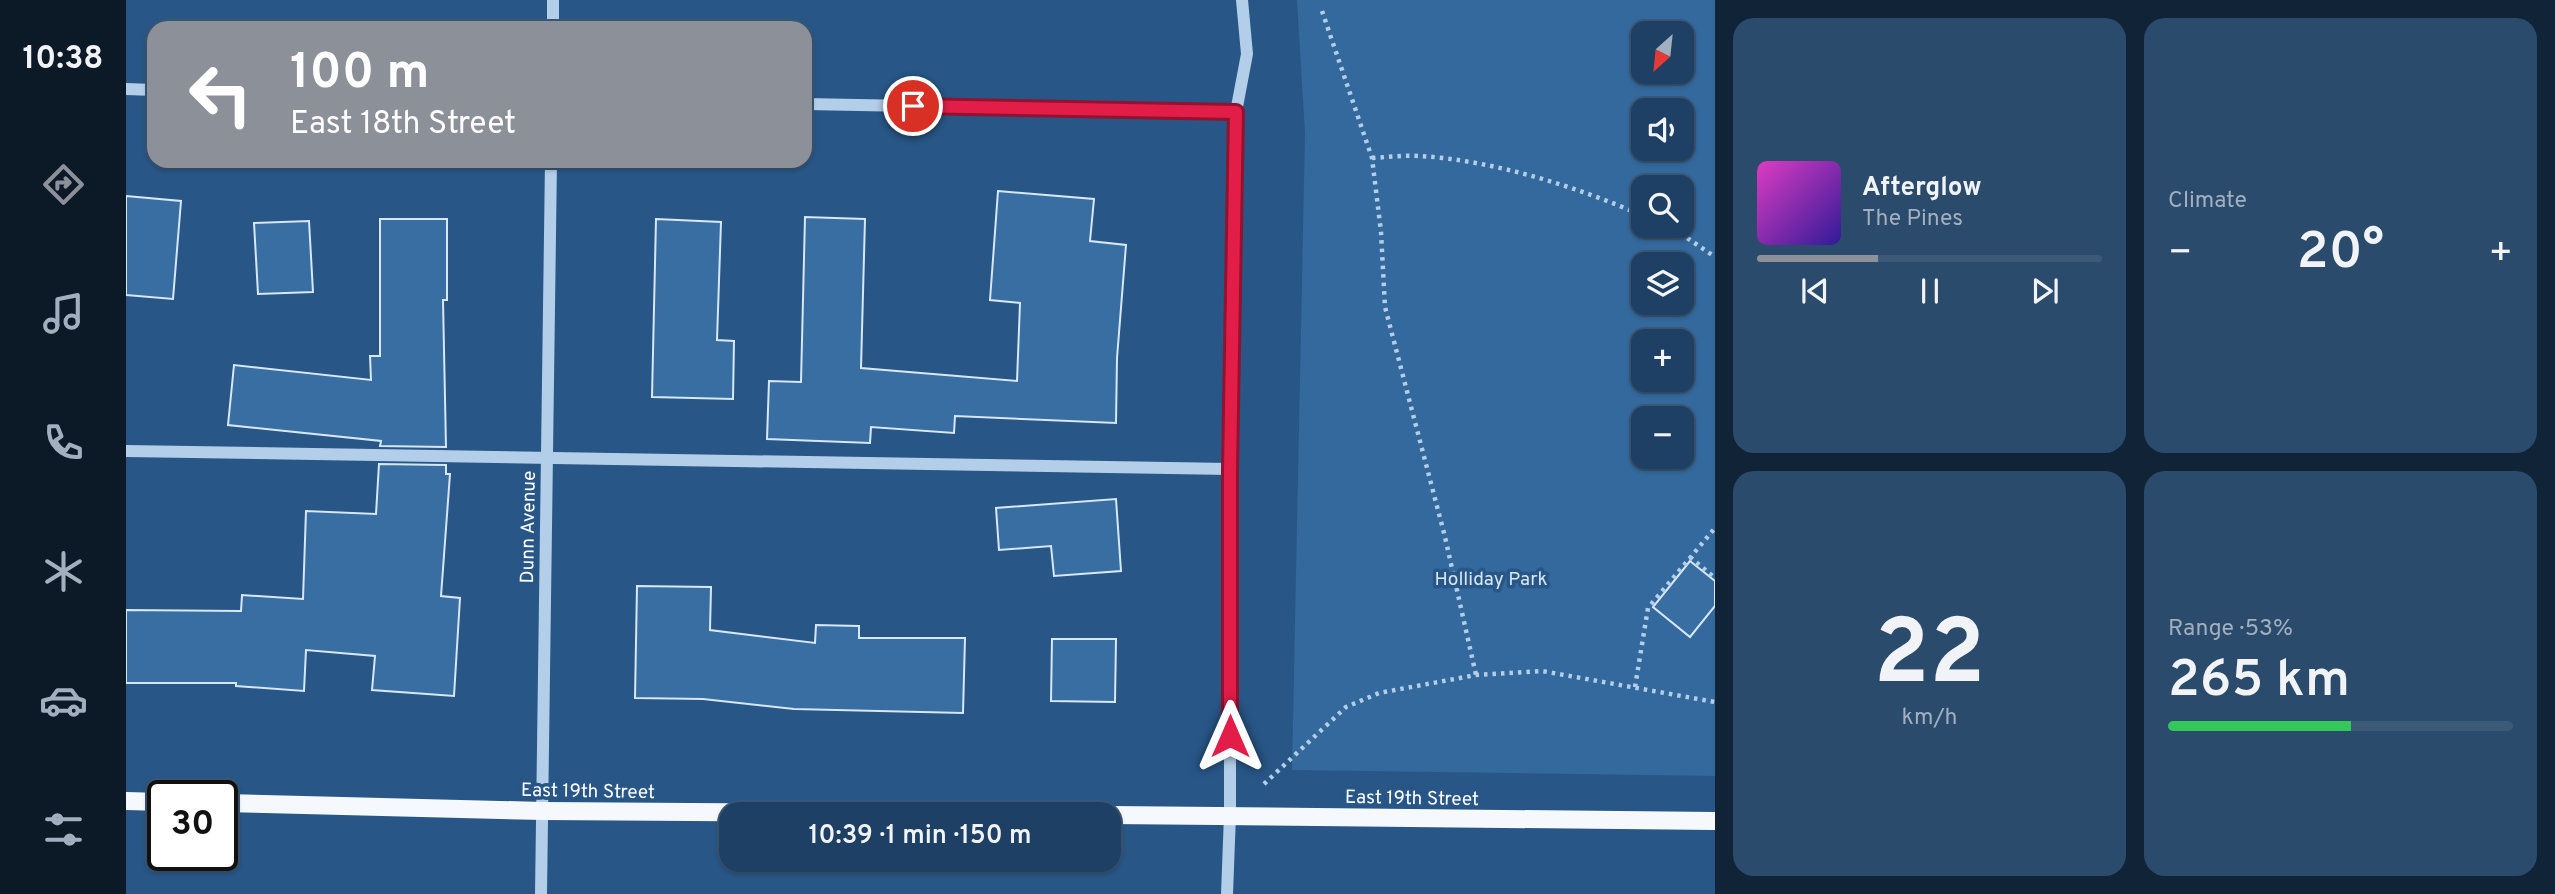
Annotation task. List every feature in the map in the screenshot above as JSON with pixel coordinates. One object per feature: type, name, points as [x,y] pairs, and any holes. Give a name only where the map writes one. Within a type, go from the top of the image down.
[{"type":"main road","points":[[126,801],[147,802]]},
{"type":"main road","name":"East 19th Street","points":[[238,803],[719,812]]},
{"type":"main road","name":"East 19th Street","points":[[1121,815],[1715,821]]},
{"type":"street","points":[[553,0],[553,21]]},
{"type":"street","points":[[1227,894],[1230,816],[1230,469],[1236,112],[1247,54],[1242,0]]},
{"type":"street","points":[[126,89],[147,90]]},
{"type":"street","points":[[812,104],[1236,112]]},
{"type":"street","name":"Dunn Avenue","points":[[541,894],[551,168]]},
{"type":"street","points":[[126,451],[1230,469]]},
{"type":"path","points":[[1322,10],[1372,158],[1381,232],[1385,307],[1445,537],[1476,675]]},
{"type":"path","points":[[1372,158],[1419,156],[1467,161],[1590,194],[1631,211]]},
{"type":"path","points":[[1687,238],[1715,257]]},
{"type":"path","points":[[1635,687],[1648,608],[1715,528]]},
{"type":"path","points":[[1690,557],[1715,578]]},
{"type":"path","points":[[1230,816],[1346,707],[1378,693],[1476,675],[1542,671],[1715,702]]},
{"type":"green space","name":"Holliday Park","points":[[1297,0],[1715,0],[1715,776],[1292,770],[1305,133]]},
{"type":"building","points":[[998,191],[1094,199],[1090,241],[1126,245],[1117,358],[1116,423],[955,416],[954,433],[871,427],[870,443],[767,439],[769,381],[801,382],[805,217],[865,219],[861,368],[1017,381],[1020,303],[990,300]]},
{"type":"building","points":[[126,196],[181,201],[173,299],[126,295]]},
{"type":"building","points":[[380,219],[447,219],[447,300],[443,300],[446,447],[380,446],[381,441],[228,425],[234,365],[371,380],[370,356],[380,356]]},
{"type":"building","points":[[656,219],[721,222],[717,340],[734,341],[733,399],[652,397]]},
{"type":"building","points":[[309,221],[313,292],[258,294],[254,223]]},
{"type":"building","points":[[379,464],[446,465],[446,474],[450,474],[441,596],[460,598],[454,696],[372,690],[375,656],[306,650],[304,691],[236,686],[236,683],[126,683],[126,610],[241,611],[242,595],[303,599],[306,511],[376,514]]},
{"type":"building","points":[[1116,499],[1121,571],[1054,576],[1051,546],[999,550],[996,508]]},
{"type":"building","points":[[1690,561],[1715,581],[1715,606],[1690,637],[1653,607]]},
{"type":"building","points":[[637,586],[711,587],[710,630],[815,643],[816,625],[859,626],[859,638],[965,638],[963,713],[794,709],[703,699],[635,698]]},
{"type":"building","points":[[1052,639],[1116,639],[1115,702],[1051,701]]},
{"type":"route","points":[[913,106],[1236,112],[1230,469],[1230,736]]}]
